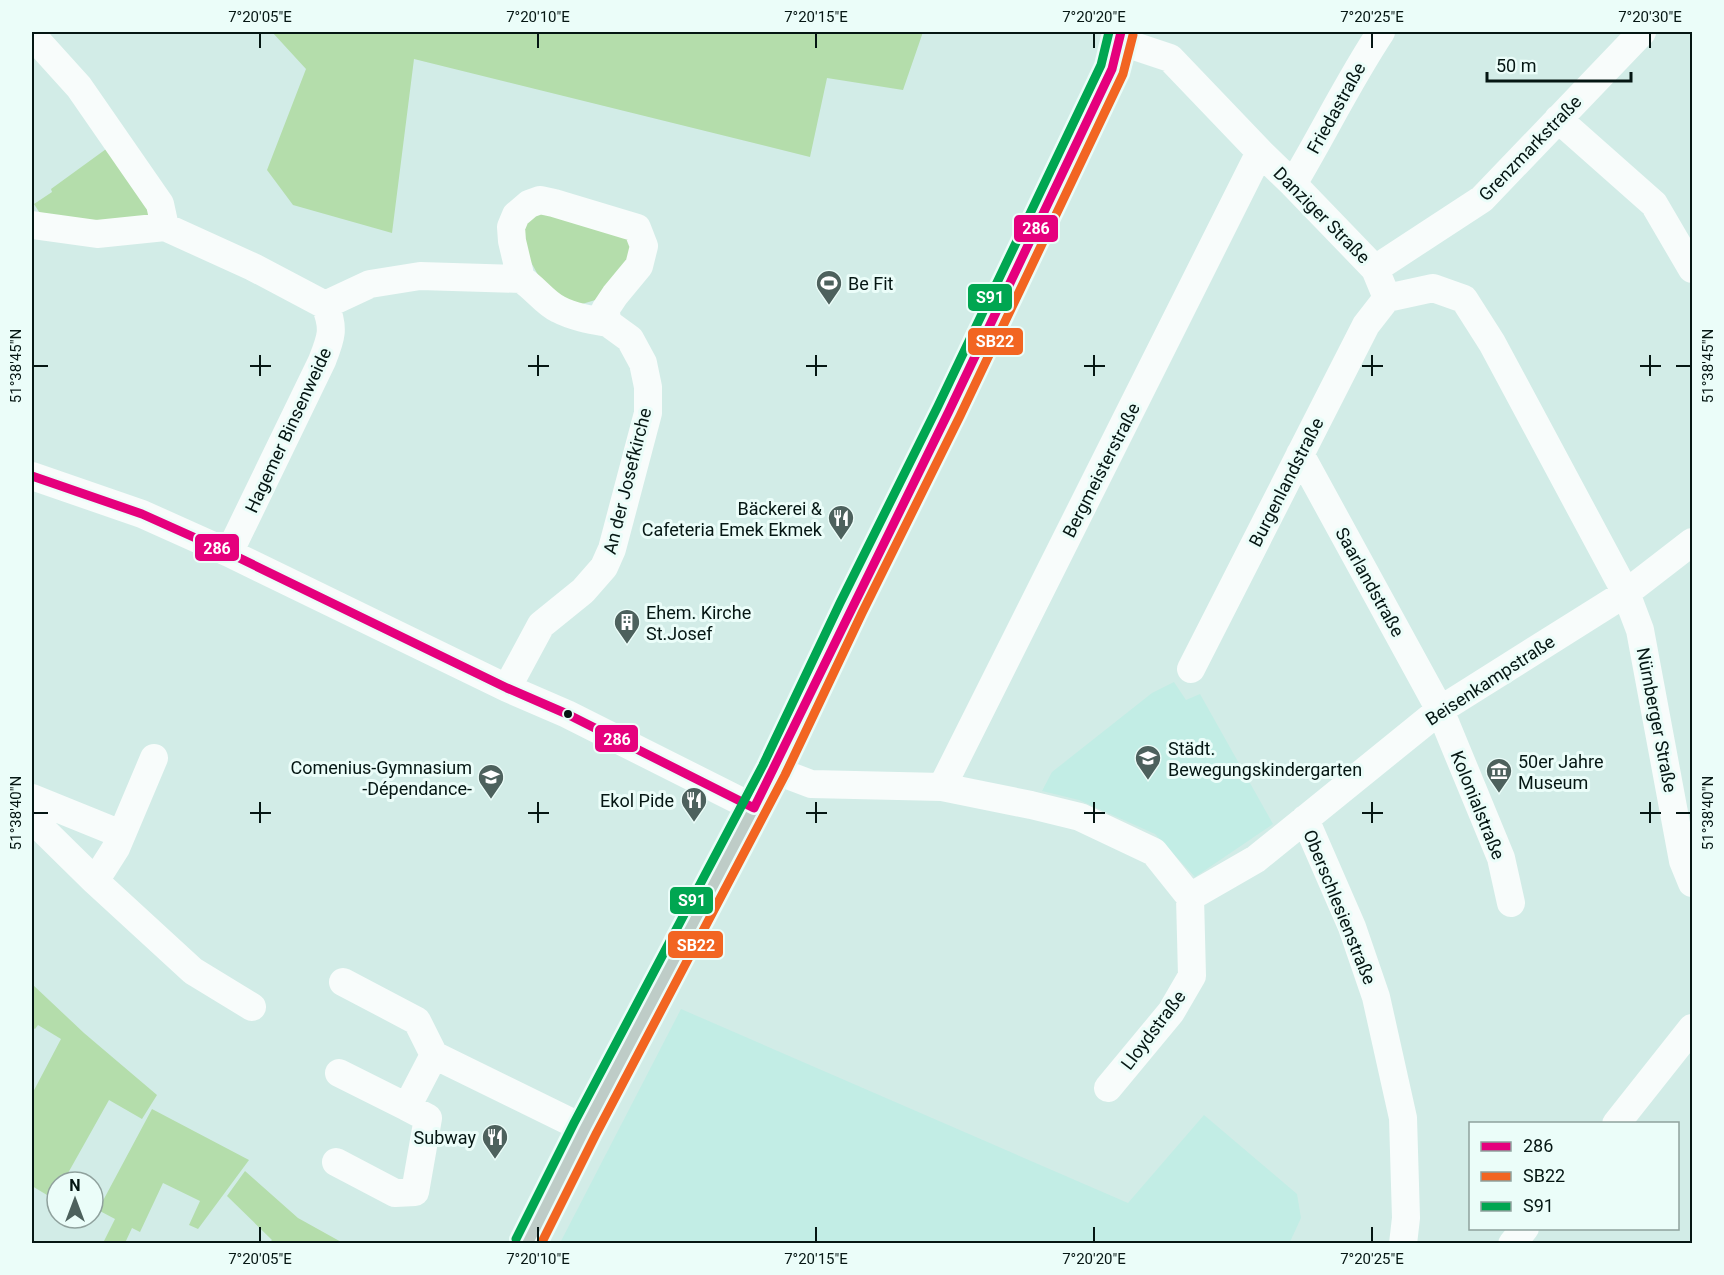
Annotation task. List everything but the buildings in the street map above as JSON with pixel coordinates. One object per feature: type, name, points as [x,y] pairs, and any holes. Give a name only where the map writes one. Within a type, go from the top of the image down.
[{"type":"main road","points":[[527,1244],[774,770],[1112,69],[1120,36]]},
{"type":"street","name":"Friedastraße","points":[[1293,184],[1366,54],[1381,32]]},
{"type":"street","name":"Grenzmarkstraße","points":[[1375,269],[1482,199],[1642,32]]},
{"type":"street","points":[[32,35],[79,87],[160,204],[165,227]]},
{"type":"street","name":"Danziger Straße","points":[[1120,36],[1170,58],[1375,269],[1387,298]]},
{"type":"street","points":[[1558,119],[1654,204],[1691,263]]},
{"type":"street","name":"Bergmeisterstraße","points":[[942,787],[1260,152]]},
{"type":"street","points":[[32,225],[97,234],[165,227],[253,267],[325,305],[370,284],[420,276],[521,279],[511,227],[516,215],[529,204],[540,200],[637,228],[644,246],[639,266],[605,310],[608,323]]},
{"type":"street","name":"An der Josefkirche","points":[[507,688],[541,625],[583,591],[604,567],[612,549],[648,413],[648,387],[644,363],[630,339],[608,323],[556,309],[529,283],[521,279]]},
{"type":"street","points":[[1387,298],[1433,288],[1464,298],[1492,343],[1626,593]]},
{"type":"street","name":"Burgenlandstraße","points":[[1191,669],[1366,325],[1387,298]]},
{"type":"street","name":"Hagemer Binsenweide","points":[[229,553],[332,336],[331,320],[325,305]]},
{"type":"street","name":"Saarlandstraße","points":[[1300,454],[1440,710]]},
{"type":"street","points":[[32,476],[142,514],[229,553],[507,688],[567,714],[754,808]]},
{"type":"street","name":"Beisenkampstraße","points":[[1190,897],[1256,859],[1440,710],[1626,593],[1692,542]]},
{"type":"street","name":"Nürnberger Straße","points":[[1626,593],[1640,630],[1683,861],[1692,883]]},
{"type":"street","name":"Kolonialstraße","points":[[1440,710],[1501,858],[1511,903]]},
{"type":"street","points":[[95,881],[104,870],[121,836],[154,758]]},
{"type":"street","points":[[774,770],[811,784],[942,787],[1031,805],[1080,818],[1154,852],[1190,897]]},
{"type":"street","points":[[32,798],[121,836]]},
{"type":"street","points":[[32,819],[95,881],[193,971],[252,1007]]},
{"type":"street","name":"Oberschlesienstraße","points":[[1305,819],[1353,927],[1379,1008],[1403,1118],[1406,1218],[1403,1244]]},
{"type":"street","name":"Lloydstraße","points":[[1108,1088],[1171,1012],[1192,976],[1190,897]]},
{"type":"street","points":[[343,982],[417,1020],[434,1055],[585,1129]]},
{"type":"street","points":[[1618,1122],[1692,1028]]},
{"type":"street","points":[[407,1107],[434,1055]]},
{"type":"street","points":[[336,1162],[395,1193],[415,1192],[428,1118],[339,1073]]},
{"type":"street","points":[[1512,1244],[1524,1230]]},
{"type":"shaded area","name":"Städt. Bewegungskindergarten","points":[[1174,682],[1186,700],[1200,694],[1273,824],[1195,877],[1155,834],[1079,800],[1042,791],[1052,772],[1152,693]]},
{"type":"shaded area","points":[[681,1009],[1128,1203],[1204,1115],[1297,1194],[1301,1218],[1289,1244],[560,1243]]},
{"type":"green space","points":[[272,32],[923,32],[903,90],[827,78],[810,157],[414,59],[392,233],[293,205],[267,170],[306,69]]},
{"type":"green space","points":[[113,144],[151,200],[148,215],[131,224],[43,218],[34,204]]},
{"type":"green space","points":[[537,212],[630,237],[633,256],[602,298],[582,304],[548,293],[522,246],[526,221]]},
{"type":"green space","points":[[32,984],[84,1033],[157,1095],[142,1119],[109,1100],[70,1170],[45,1170],[45,1194],[32,1186],[32,1094],[61,1039],[38,1025],[35,1029],[32,1027]]},
{"type":"green space","points":[[152,1109],[249,1160],[198,1229],[189,1225],[200,1201],[163,1183],[140,1232],[132,1228],[125,1243],[103,1243],[115,1219],[105,1214],[105,1197]]},
{"type":"green space","points":[[245,1171],[298,1218],[343,1243],[269,1243],[272,1240],[227,1196]]},
{"type":"transit line","name":"S91","points":[[516,1239],[574,1123],[763,765],[1101,65],[1109,32]]},
{"type":"transit line","name":"286","points":[[754,808],[949,411],[1112,69],[1121,32]]},
{"type":"transit line","name":"SB22","points":[[541,1244],[596,1134],[785,775],[1123,74],[1133,35]]},
{"type":"transit line","name":"286","points":[[32,476],[142,514],[229,553],[507,688],[567,714],[754,808]]},
{"type":"place","name":"Be Fit","points":[[829,306]]},
{"type":"place","name":"Bäckerei & Cafeteria Emek Ekmek","points":[[841,541]]},
{"type":"place","name":"Ehem. Kirche St.Josef","points":[[627,645]]},
{"type":"place","name":"Städt. Bewegungskindergarten","points":[[1148,781]]},
{"type":"place","name":"50er Jahre Museum","points":[[1499,794]]},
{"type":"place","name":"Comenius-Gymnasium -Dépendance-","points":[[491,800]]},
{"type":"place","name":"Ekol Pide","points":[[694,823]]},
{"type":"place","name":"Subway","points":[[495,1160]]}]
